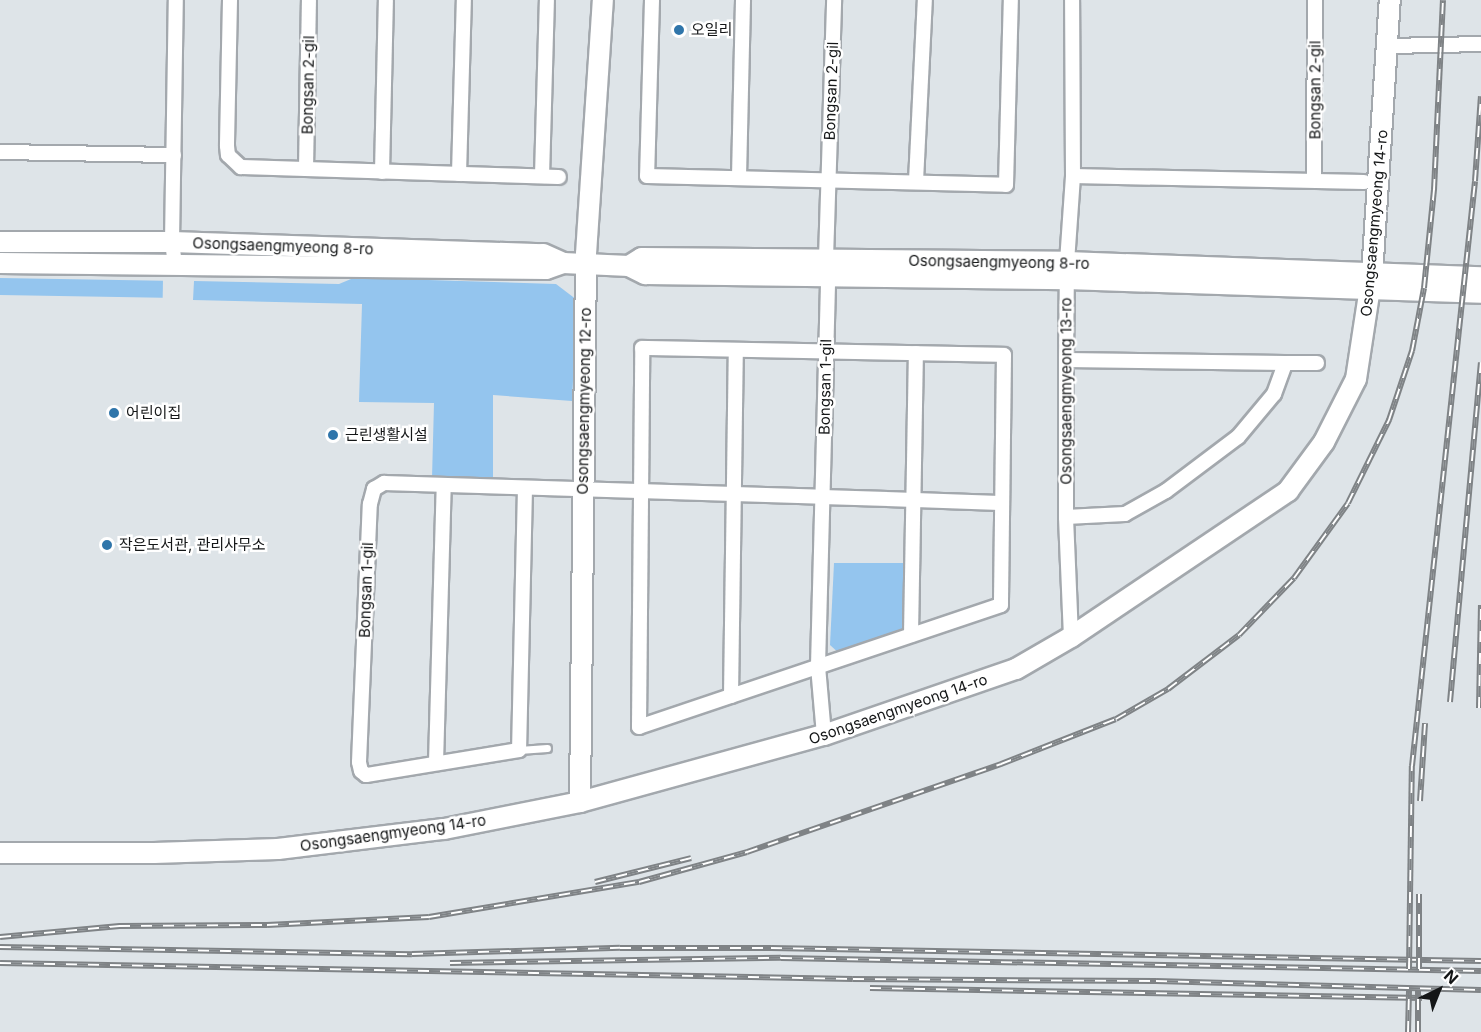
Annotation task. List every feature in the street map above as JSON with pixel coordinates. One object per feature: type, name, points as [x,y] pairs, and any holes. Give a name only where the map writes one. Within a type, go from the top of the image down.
[{"type":"street","points":[[175,264],[172,242],[176,0]]},
{"type":"street","points":[[230,0],[228,155],[241,168],[559,177]]},
{"type":"street","name":"Bongsan 2-gil","points":[[306,169],[309,0]]},
{"type":"street","points":[[382,172],[386,0]]},
{"type":"street","points":[[459,174],[464,0]]},
{"type":"street","points":[[542,176],[547,0]]},
{"type":"street","name":"Osongsaengmyeong 12-ro","points":[[580,802],[586,264],[603,0]]},
{"type":"street","points":[[652,0],[647,176],[1006,185],[1011,0]]},
{"type":"street","points":[[739,177],[742,0]]},
{"type":"street","name":"Bongsan 2-gil","points":[[827,268],[827,182],[834,0]]},
{"type":"street","points":[[916,181],[925,0]]},
{"type":"street","name":"Osongsaengmyeong 13-ro","points":[[1071,637],[1066,517],[1066,360],[1067,271],[1073,176],[1072,0]]},
{"type":"street","name":"Bongsan 2-gil","points":[[1314,180],[1315,0]]},
{"type":"street","name":"Osongsaengmyeong 14-ro","points":[[0,853],[154,853],[278,849],[444,829],[580,802],[824,735],[1016,669],[1071,637],[1288,491],[1324,442],[1356,379],[1371,283],[1389,46],[1390,0]]},
{"type":"street","points":[[1389,46],[1481,44]]},
{"type":"street","points":[[0,152],[174,155]]},
{"type":"street","points":[[1073,176],[1364,182]]},
{"type":"street","name":"Osongsaengmyeong 8-ro","points":[[0,242],[172,242],[543,254],[563,263],[629,266],[642,258],[827,268],[1067,271],[1371,283]]},
{"type":"street","name":"Osongsaengmyeong 8-ro","points":[[0,263],[546,269],[563,263]]},
{"type":"street","name":"Bongsan 1-gil","points":[[824,735],[818,666],[827,268]]},
{"type":"street","points":[[1371,283],[1481,278]]},
{"type":"street","points":[[1371,283],[1481,293]]},
{"type":"street","points":[[642,348],[736,350],[1004,355],[1000,503],[1001,605],[639,727],[643,492],[642,348]]},
{"type":"street","points":[[731,696],[736,350]]},
{"type":"street","points":[[911,635],[916,353]]},
{"type":"street","points":[[1066,360],[1317,363]]},
{"type":"street","points":[[1066,517],[1125,514],[1166,491],[1238,437],[1274,394],[1285,363]]},
{"type":"street","name":"Bongsan 1-gil","points":[[436,762],[366,775],[361,771],[359,762],[370,504],[374,489],[384,483],[1000,503]]},
{"type":"street","points":[[444,485],[436,762],[519,750],[525,488]]},
{"type":"lane","points":[[519,750],[547,748]]},
{"type":"shaded area","points":[[0,278],[163,281],[163,298],[0,295]]},
{"type":"shaded area","points":[[351,279],[556,284],[577,300],[572,401],[493,395],[493,480],[432,478],[434,403],[359,402],[362,304],[193,300],[194,281],[339,284]]},
{"type":"shaded area","points":[[834,563],[906,563],[904,627],[901,633],[841,655],[830,645]]},
{"type":"railway","points":[[0,937],[119,926],[267,925],[429,917],[639,882],[747,852],[1001,764],[1116,719],[1168,689],[1239,635],[1294,578],[1348,503],[1389,420],[1412,351],[1424,288],[1434,190],[1443,0]]},
{"type":"railway","points":[[1409,969],[1412,766],[1475,181],[1481,96]]},
{"type":"railway","points":[[1450,702],[1481,362]]},
{"type":"railway","points":[[1479,708],[1481,605]]},
{"type":"railway","points":[[1420,801],[1425,723]]},
{"type":"railway","points":[[595,882],[691,858]]},
{"type":"railway","points":[[1419,894],[1419,969]]},
{"type":"railway","points":[[0,947],[412,954],[620,948],[771,948],[1481,961]]},
{"type":"railway","points":[[450,963],[781,958],[1481,971]]},
{"type":"railway","points":[[0,963],[853,979],[1156,981],[1481,990]]},
{"type":"railway","points":[[870,988],[1422,998]]},
{"type":"railway","points":[[1408,1032],[1409,990]]},
{"type":"railway","points":[[1418,990],[1418,1032]]},
{"type":"place","name":"오일리","points":[[679,30]]},
{"type":"place","name":"어린이집","points":[[114,413]]},
{"type":"place","name":"근린생활시설","points":[[333,435]]},
{"type":"place","name":"작은도서관, 관리사무소","points":[[107,545]]}]
